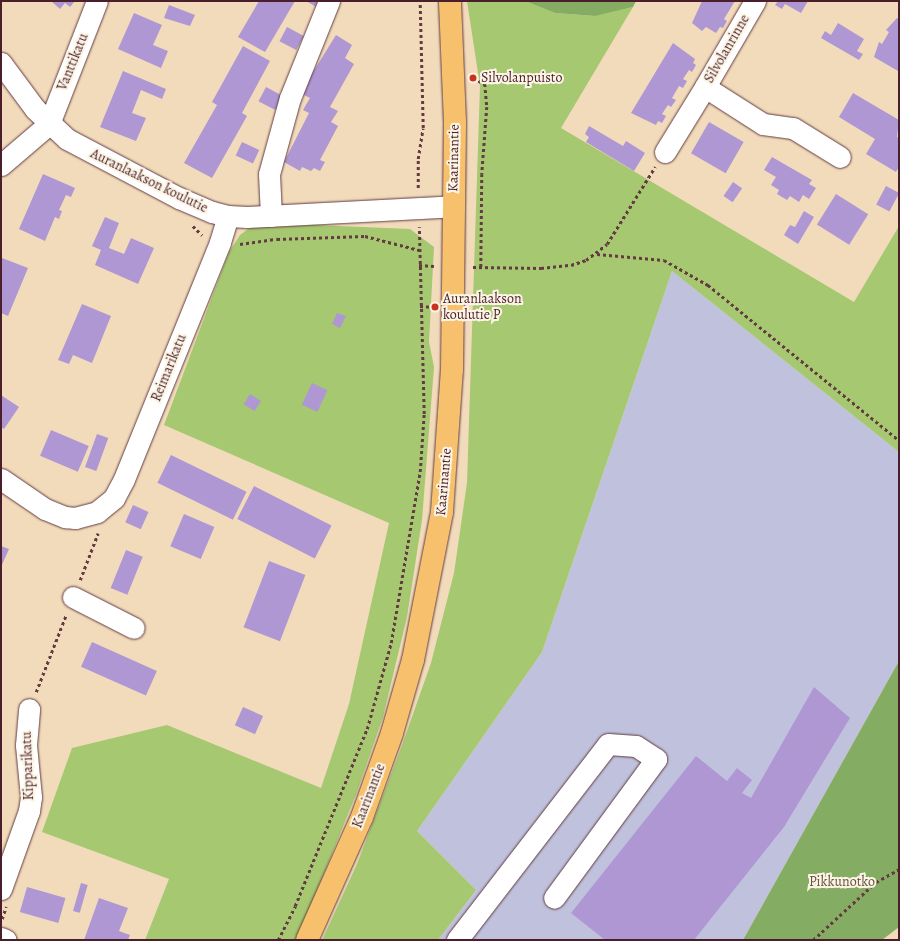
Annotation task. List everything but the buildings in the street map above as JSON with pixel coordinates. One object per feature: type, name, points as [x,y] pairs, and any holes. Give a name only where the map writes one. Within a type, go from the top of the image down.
[{"type":"main road","name":"Kaarinantie","points":[[307,940],[362,817],[392,733],[413,660],[429,587],[442,512],[452,370],[455,122],[450,1]]},
{"type":"street","name":"Vanttikatu","points":[[49,124],[98,1]]},
{"type":"street","points":[[271,216],[269,174],[290,98],[329,1]]},
{"type":"street","name":"Silvolanrinne","points":[[755,1],[705,87],[763,124],[793,128],[840,157]]},
{"type":"street","name":"Auranlaakson koulutie","points":[[1,63],[49,124],[83,149],[179,198],[228,216],[271,216],[454,206]]},
{"type":"street","points":[[665,152],[705,87]]},
{"type":"street","points":[[1,164],[49,124]]},
{"type":"street","name":"Reimarikatu","points":[[1,480],[55,513],[75,518],[97,512],[114,498],[124,479],[220,242],[228,216]]},
{"type":"street","points":[[73,597],[134,628]]},
{"type":"street","name":"Kipparikatu","points":[[1,889],[29,811],[31,797],[26,745],[29,709]]},
{"type":"street","points":[[457,940],[608,744],[636,746],[656,759],[554,898]]},
{"type":"street","points":[[1,938],[6,940]]},
{"type":"path","points":[[278,940],[295,906],[367,729],[391,643],[405,572],[420,472],[424,414],[418,207],[418,160],[423,128],[420,1]]},
{"type":"path","points":[[473,78],[485,84],[487,107],[482,174],[481,267]]},
{"type":"path","points":[[419,265],[453,267],[558,266],[586,260],[597,254],[607,244],[665,152]]},
{"type":"path","points":[[597,254],[664,260],[708,285],[899,440]]},
{"type":"path","points":[[420,306],[435,307]]},
{"type":"path","points":[[813,940],[876,882],[899,869]]},
{"type":"shaded area","points":[[672,271],[899,452],[899,661],[743,940],[438,940],[476,890],[417,831],[542,652]]},
{"type":"green space","points":[[467,1],[525,1],[555,13],[594,16],[633,7],[561,128],[854,302],[899,226],[899,452],[672,271],[542,652],[417,831],[476,890],[438,940],[322,940],[357,864],[401,748],[431,663],[454,573],[467,483],[480,86]]},
{"type":"green space","points":[[525,1],[636,1],[633,7],[595,16],[555,13]]},
{"type":"green space","points":[[267,223],[410,229],[434,247],[429,342],[434,367],[422,520],[407,617],[383,717],[357,792],[297,940],[145,940],[169,879],[42,832],[72,748],[167,725],[321,788],[349,704],[389,523],[164,425],[229,252],[240,235],[252,226]]},
{"type":"green space","name":"Pikkunotko","points":[[899,661],[899,927],[882,940],[743,940]]},
{"type":"place","name":"Silvolanpuisto","points":[[473,78]]},
{"type":"place","name":"Auranlaakson koulutie P","points":[[435,307]]}]
